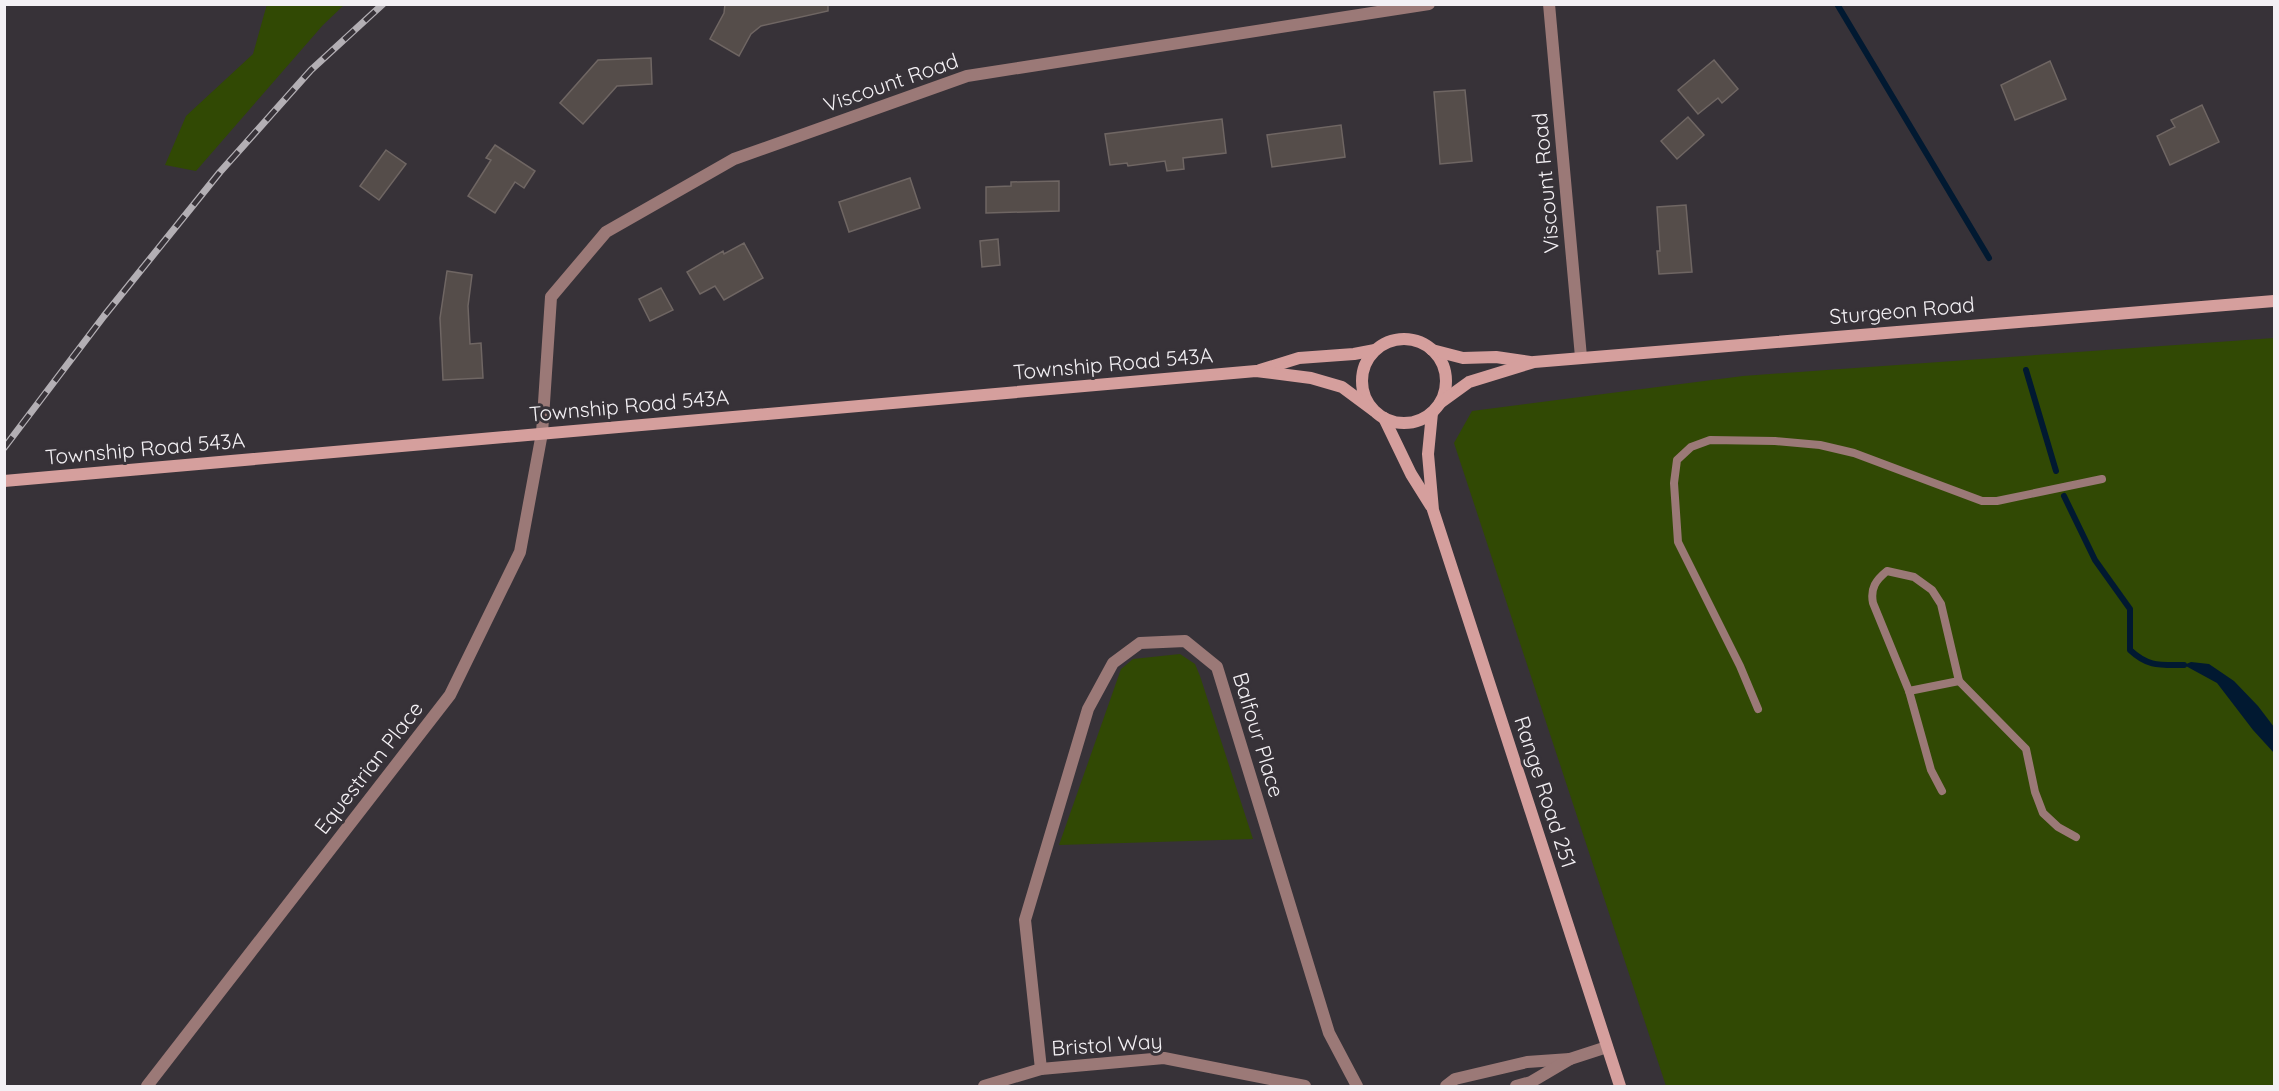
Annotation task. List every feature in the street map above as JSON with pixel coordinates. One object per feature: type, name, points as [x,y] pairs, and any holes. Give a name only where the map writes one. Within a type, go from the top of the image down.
[{"type":"main road","name":"Sturgeon Road","points":[[1436,408],[1469,382],[1534,362],[2274,301]]},
{"type":"main road","points":[[1398,340],[1422,343],[1432,350],[1441,362],[1446,375],[1446,390],[1436,408],[1421,420],[1409,423],[1396,423],[1373,410],[1362,387],[1367,361],[1376,350],[1386,343],[1398,340]]},
{"type":"main road","name":"Township Road 543A","points":[[4,481],[1257,371],[1299,358],[1376,350]]},
{"type":"main road","name":"Sturgeon Road","points":[[1432,350],[1463,358],[1496,357],[1534,362]]},
{"type":"main road","name":"Township Road 543A","points":[[1257,371],[1311,378],[1342,387],[1373,410]]},
{"type":"main road","name":"Range Road 251","points":[[1436,408],[1428,454],[1433,510],[1620,1086]]},
{"type":"main road","name":"Range Road 251","points":[[1384,418],[1411,474],[1433,510]]},
{"type":"street","name":"Viscount Road","points":[[542,433],[551,297],[606,231],[734,159],[967,76],[1429,4]]},
{"type":"street","name":"Viscount Road","points":[[1549,4],[1581,357]]},
{"type":"street","name":"Equestrian Place","points":[[147,1086],[450,695],[520,552],[542,433]]},
{"type":"street","name":"Balfour Place","points":[[1041,1069],[1025,920],[1088,709],[1113,663],[1140,643],[1185,641],[1217,667],[1329,1033],[1358,1086]]},
{"type":"street","points":[[1516,1086],[1531,1082],[1570,1059],[1607,1047]]},
{"type":"street","name":"Bristol Way","points":[[984,1086],[1041,1069],[1164,1058],[1305,1086]]},
{"type":"street","points":[[1446,1086],[1455,1079],[1527,1062],[1570,1059]]},
{"type":"lane","points":[[1758,710],[1740,666],[1677,542],[1674,483],[1677,460],[1691,447],[1710,440],[1739,439],[1820,446],[1854,453],[1982,501],[1997,501],[2102,479]]},
{"type":"lane","points":[[1942,790],[1931,770],[1909,691],[1871,594],[1876,580],[1887,571],[1914,577],[1932,590],[1941,604],[1959,681],[2026,749],[2035,792],[2043,813],[2058,827],[2076,837]]},
{"type":"lane","points":[[1909,691],[1959,681]]},
{"type":"green space","points":[[267,4],[344,5],[323,25],[196,171],[165,165],[186,116],[253,54]]},
{"type":"green space","points":[[2274,338],[2274,1086],[1666,1086],[1454,443],[1472,411],[1743,376]]},
{"type":"green space","points":[[1180,654],[1195,664],[1200,676],[1253,839],[1059,845],[1121,669],[1133,659]]},
{"type":"water","points":[[2191,662],[2209,664],[2234,681],[2258,706],[2274,727],[2274,753],[2217,683],[2184,665]]},
{"type":"building","points":[[725,4],[828,4],[828,11],[761,26],[751,34],[739,56],[710,39],[724,13]]},
{"type":"building","points":[[651,58],[652,84],[617,86],[583,124],[560,103],[598,60]]},
{"type":"building","points":[[1714,60],[1738,89],[1722,103],[1718,98],[1698,114],[1678,90]]},
{"type":"building","points":[[2050,61],[2066,99],[2015,120],[2001,85]]},
{"type":"building","points":[[1465,90],[1472,161],[1440,164],[1434,92]]},
{"type":"building","points":[[2202,105],[2219,142],[2170,165],[2157,136],[2175,127],[2171,120]]},
{"type":"building","points":[[1688,117],[1704,135],[1677,159],[1661,141]]},
{"type":"building","points":[[1222,119],[1226,153],[1183,158],[1184,169],[1167,171],[1165,161],[1128,166],[1127,163],[1110,165],[1105,134]]},
{"type":"building","points":[[1341,125],[1345,157],[1272,167],[1267,135]]},
{"type":"building","points":[[495,145],[535,171],[524,188],[515,182],[495,213],[468,196],[491,160],[486,158]]},
{"type":"building","points":[[386,150],[406,164],[379,200],[360,186]]},
{"type":"building","points":[[910,178],[920,208],[849,232],[839,202]]},
{"type":"building","points":[[1059,181],[1059,211],[986,213],[986,187],[1011,186],[1011,182]]},
{"type":"building","points":[[1686,205],[1692,272],[1659,274],[1657,207]]},
{"type":"building","points":[[998,239],[1000,265],[982,267],[980,241]]},
{"type":"building","points":[[744,243],[763,278],[724,300],[715,286],[700,294],[687,272],[723,251],[724,254]]},
{"type":"building","points":[[447,271],[472,275],[468,306],[470,344],[481,343],[483,378],[443,380],[440,318]]},
{"type":"building","points":[[661,288],[673,310],[650,321],[639,299]]},
{"type":"waterway","points":[[1837,4],[1989,258]]},
{"type":"waterway","points":[[2026,370],[2056,471]]},
{"type":"waterway","points":[[2064,496],[2095,560],[2130,609],[2130,650],[2149,662],[2161,665],[2184,665]]},
{"type":"railway","points":[[4,448],[104,316],[220,172],[311,70],[383,4]]}]
